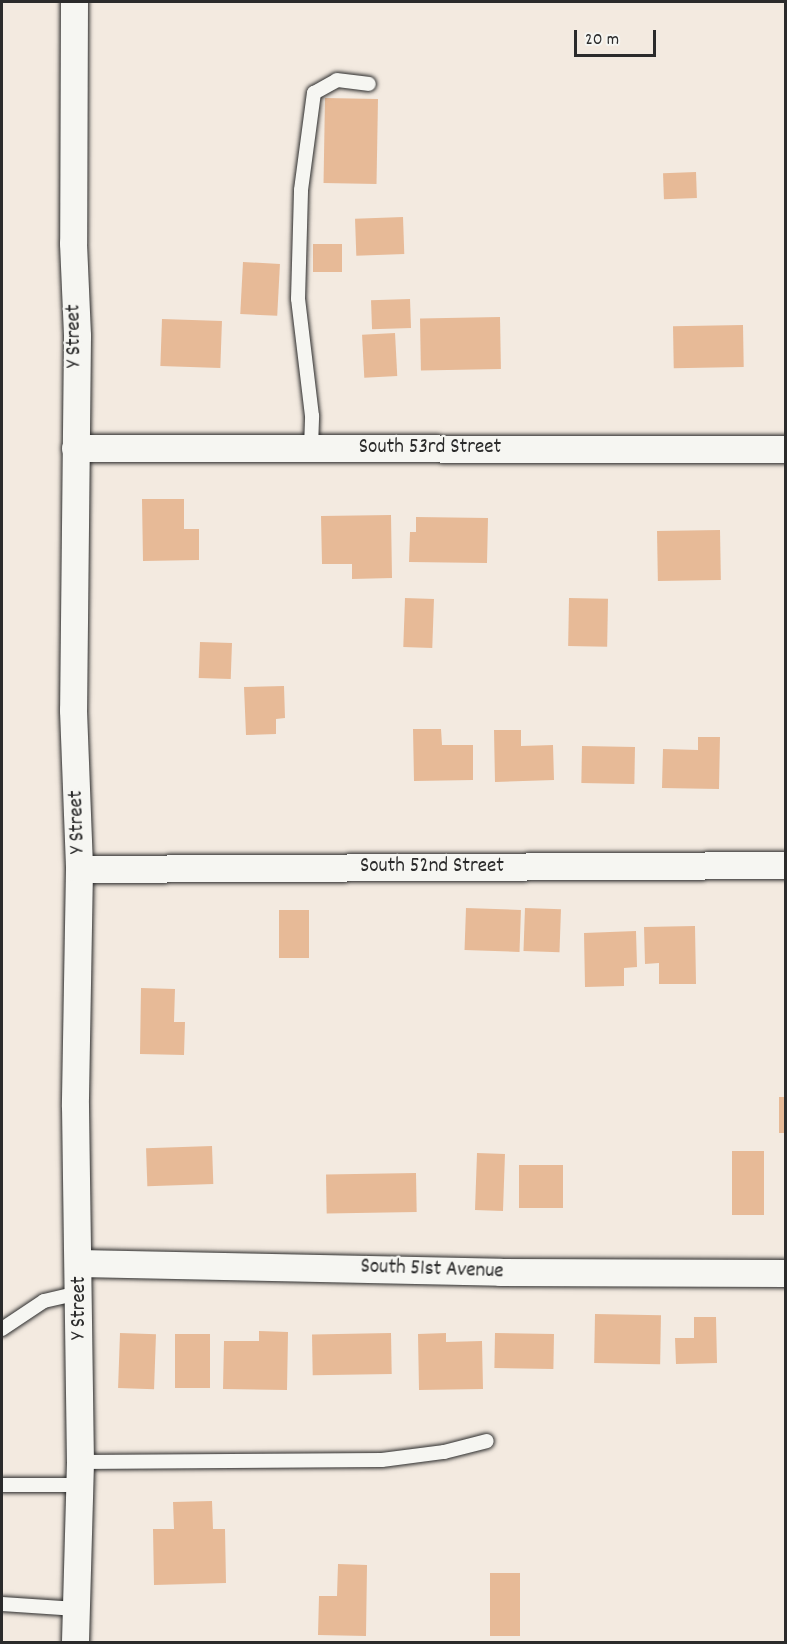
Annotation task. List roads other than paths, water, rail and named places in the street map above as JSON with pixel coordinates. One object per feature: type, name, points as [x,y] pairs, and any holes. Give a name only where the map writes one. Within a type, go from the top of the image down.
[{"type":"street","name":"Y Street","points":[[74,2],[73,710],[79,869],[75,1106],[79,1263],[80,1474],[75,1642]]},
{"type":"street","name":"South 53rd Street","points":[[75,448],[786,449]]},
{"type":"street","name":"South 52nd Street","points":[[79,869],[786,865]]},
{"type":"street","name":"South 51st Avenue","points":[[79,1263],[500,1272],[786,1273]]},
{"type":"lane","points":[[311,448],[312,416],[298,298],[301,190],[314,93],[337,80],[369,84]]},
{"type":"lane","points":[[2,1329],[44,1301],[79,1293]]},
{"type":"lane","points":[[2,1485],[80,1474],[382,1460],[444,1452],[487,1441]]},
{"type":"lane","points":[[2,1605],[77,1609]]}]
